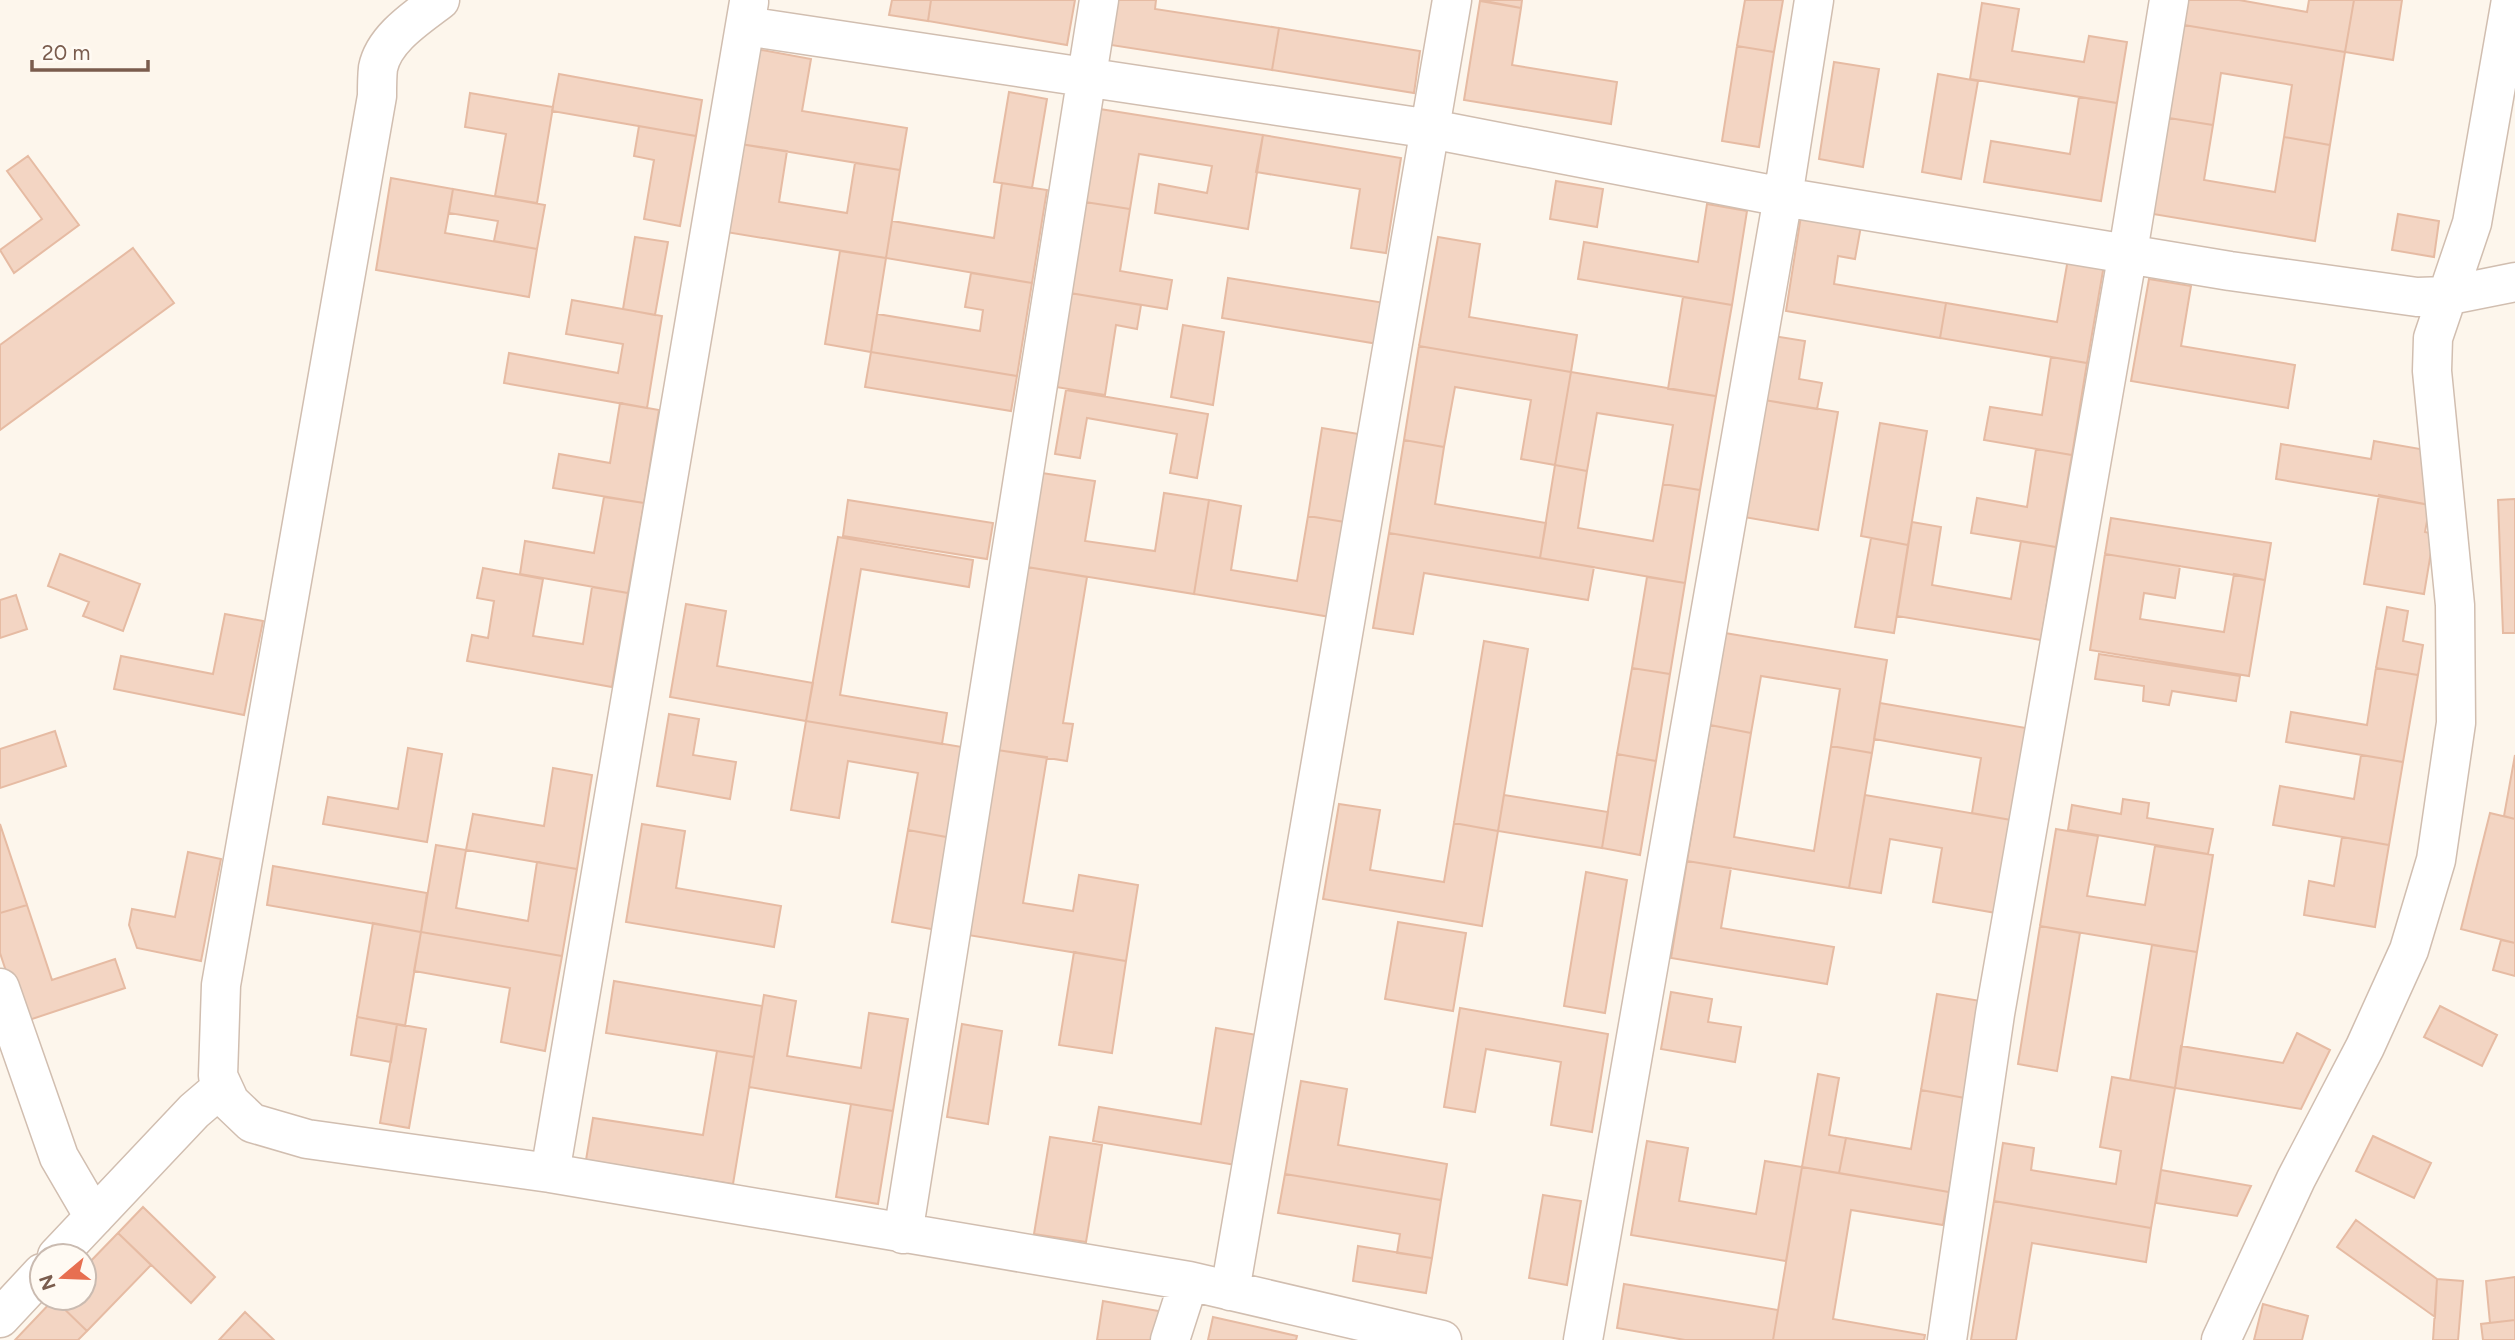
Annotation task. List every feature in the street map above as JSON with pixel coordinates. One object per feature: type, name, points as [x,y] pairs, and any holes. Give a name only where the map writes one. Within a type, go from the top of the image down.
[{"type":"street","points":[[440,0],[386,48],[378,67],[377,96],[344,292],[220,985],[218,1076],[230,1102],[252,1123],[307,1139],[550,1173],[1189,1282],[1442,1340]]},
{"type":"street","points":[[903,1234],[1099,0]]},
{"type":"street","points":[[1230,1291],[1452,0]]},
{"type":"street","points":[[1583,1340],[1783,197],[1814,0]]},
{"type":"street","points":[[1947,1340],[1995,1014],[2128,253],[2169,0]]},
{"type":"street","points":[[2221,1340],[2296,1179],[2365,1047],[2409,950],[2436,860],[2456,723],[2455,605],[2432,371],[2433,338],[2472,223],[2511,0]]},
{"type":"street","points":[[550,1173],[747,13],[1087,76],[1431,129],[1783,197],[2230,271],[2417,297],[2446,296],[2515,282]]},
{"type":"street","points":[[0,988],[58,1157],[94,1217]]},
{"type":"street","points":[[71,1242],[194,1111],[222,1087]]},
{"type":"street","points":[[1170,1340],[1189,1282]]},
{"type":"street","points":[[0,1318],[28,1288]]},
{"type":"building","points":[[892,0],[931,0],[928,21],[889,15]]},
{"type":"building","points":[[931,0],[1075,0],[1067,45],[928,21]]},
{"type":"building","points":[[1117,0],[1156,0],[1155,9],[1279,28],[1272,70],[1111,45]]},
{"type":"building","points":[[1480,0],[1522,0],[1521,8]]},
{"type":"building","points":[[1745,0],[1783,0],[1774,52],[1737,46]]},
{"type":"building","points":[[2188,0],[2239,0],[2307,12],[2309,0],[2354,0],[2345,52],[2184,25]]},
{"type":"building","points":[[2354,0],[2402,0],[2393,60],[2345,52]]},
{"type":"building","points":[[1480,1],[1521,8],[1512,65],[1617,82],[1611,124],[1464,100]]},
{"type":"building","points":[[1982,3],[2019,9],[2012,51],[2084,62],[2089,36],[2127,42],[2117,103],[1970,79]]},
{"type":"building","points":[[2184,25],[2345,52],[2330,145],[2284,137],[2292,85],[2221,73],[2213,125],[2169,118]]},
{"type":"building","points":[[1279,28],[1420,51],[1414,93],[1272,70]]},
{"type":"building","points":[[1737,46],[1774,52],[1759,147],[1722,141]]},
{"type":"building","points":[[756,49],[811,59],[802,111],[907,128],[900,170],[740,144]]},
{"type":"building","points":[[1834,62],[1879,69],[1863,167],[1819,159]]},
{"type":"building","points":[[559,74],[702,100],[696,136],[552,111]]},
{"type":"building","points":[[1938,74],[1978,81],[1961,179],[1922,172]]},
{"type":"building","points":[[1009,92],[1047,99],[1032,188],[994,182]]},
{"type":"building","points":[[470,93],[553,107],[537,203],[495,196],[506,134],[465,127]]},
{"type":"building","points":[[2079,97],[2117,103],[2101,201],[1984,182],[1991,141],[2070,154]]},
{"type":"building","points":[[1100,109],[1263,135],[1248,229],[1155,213],[1159,184],[1207,193],[1212,166],[1139,154],[1130,209],[1085,202]]},
{"type":"building","points":[[2169,118],[2213,125],[2204,180],[2275,192],[2284,137],[2330,145],[2315,241],[2153,214]]},
{"type":"building","points":[[639,126],[696,136],[680,226],[644,219],[654,160],[634,156]]},
{"type":"building","points":[[1263,135],[1401,158],[1386,253],[1351,248],[1360,189],[1256,172]]},
{"type":"building","points":[[740,144],[787,151],[779,202],[847,213],[855,163],[900,170],[886,258],[726,232]]},
{"type":"building","points":[[28,156],[79,225],[14,273],[0,250],[42,219],[7,171]]},
{"type":"building","points":[[391,178],[453,189],[445,233],[537,249],[529,297],[376,270]]},
{"type":"building","points":[[1556,181],[1603,189],[1597,227],[1550,219]]},
{"type":"building","points":[[1002,183],[1047,190],[1032,283],[886,258],[892,221],[994,238]]},
{"type":"building","points":[[453,189],[545,205],[537,249],[494,241],[498,221],[449,213]]},
{"type":"building","points":[[1085,202],[1130,209],[1120,271],[1172,280],[1167,309],[1070,293]]},
{"type":"building","points":[[1707,204],[1747,211],[1732,305],[1578,279],[1584,242],[1698,262]]},
{"type":"building","points":[[2398,214],[2439,221],[2434,257],[2392,250]]},
{"type":"building","points":[[1801,216],[1861,226],[1855,259],[1838,256],[1834,284],[1946,303],[1940,338],[1786,311]]},
{"type":"building","points":[[635,237],[668,242],[655,315],[623,309]]},
{"type":"building","points":[[1438,237],[1480,244],[1469,317],[1577,335],[1571,372],[1419,346]]},
{"type":"building","points":[[133,248],[174,303],[0,430],[0,345]]},
{"type":"building","points":[[840,251],[886,258],[871,352],[825,344]]},
{"type":"building","points":[[2068,259],[2104,265],[2087,363],[1940,338],[1946,303],[2057,322]]},
{"type":"building","points":[[971,273],[1032,283],[1017,376],[871,352],[877,314],[980,331],[983,310],[965,307]]},
{"type":"building","points":[[1228,278],[1385,303],[1378,344],[1222,318]]},
{"type":"building","points":[[2149,279],[2191,286],[2181,346],[2295,365],[2288,408],[2131,381]]},
{"type":"building","points":[[1070,293],[1141,305],[1137,329],[1116,325],[1105,395],[1056,387]]},
{"type":"building","points":[[1683,297],[1732,305],[1716,396],[1668,389]]},
{"type":"building","points":[[572,300],[662,316],[647,408],[504,383],[509,353],[618,373],[623,344],[566,334]]},
{"type":"building","points":[[1183,325],[1224,332],[1213,405],[1171,397]]},
{"type":"building","points":[[1774,336],[1805,341],[1799,379],[1822,383],[1817,409],[1764,400]]},
{"type":"building","points":[[1419,346],[1571,372],[1555,465],[1521,459],[1531,400],[1455,387],[1444,447],[1404,440]]},
{"type":"building","points":[[871,352],[1017,376],[1011,411],[865,387]]},
{"type":"building","points":[[2051,357],[2087,363],[2072,455],[1984,440],[1990,407],[2042,415]]},
{"type":"building","points":[[1571,372],[1716,396],[1700,490],[1663,484],[1673,425],[1597,413],[1587,471],[1555,465]]},
{"type":"building","points":[[1066,390],[1208,414],[1197,478],[1170,473],[1177,434],[1087,418],[1080,458],[1055,454]]},
{"type":"building","points":[[1764,400],[1838,412],[1818,530],[1744,517]]},
{"type":"building","points":[[620,403],[659,410],[644,503],[553,488],[559,454],[610,463]]},
{"type":"building","points":[[1880,423],[1927,431],[1908,545],[1861,536]]},
{"type":"building","points":[[1322,428],[1365,435],[1351,523],[1308,516]]},
{"type":"building","points":[[1404,440],[1444,447],[1435,504],[1546,523],[1540,558],[1389,533]]},
{"type":"building","points":[[2374,441],[2426,450],[2430,505],[2276,479],[2281,444],[2371,459]]},
{"type":"building","points":[[2036,449],[2072,455],[2056,547],[1971,533],[1977,498],[2027,507]]},
{"type":"building","points":[[1555,465],[1587,471],[1578,528],[1653,541],[1663,484],[1700,490],[1685,583],[1540,558]]},
{"type":"building","points":[[1042,473],[1095,481],[1085,541],[1155,551],[1164,493],[1209,500],[1194,594],[1027,567]]},
{"type":"building","points":[[2379,495],[2430,505],[2425,532],[2434,534],[2424,594],[2364,584]]},
{"type":"building","points":[[604,497],[644,503],[628,593],[520,574],[525,541],[594,553]]},
{"type":"building","points":[[2515,499],[2515,633],[2503,633],[2498,500]]},
{"type":"building","points":[[848,500],[993,523],[987,559],[843,536]]},
{"type":"building","points":[[1209,500],[1241,506],[1231,570],[1297,581],[1308,516],[1351,523],[1336,618],[1194,594]]},
{"type":"building","points":[[2111,518],[2271,543],[2265,580],[2105,554]]},
{"type":"building","points":[[1912,522],[1941,527],[1932,585],[2011,599],[2021,541],[2056,547],[2041,640],[1897,616]]},
{"type":"building","points":[[1389,533],[1594,567],[1588,600],[1424,573],[1413,634],[1373,628]]},
{"type":"building","points":[[838,537],[973,560],[969,587],[861,569],[840,695],[947,713],[942,744],[806,721]]},
{"type":"building","points":[[1871,538],[1908,545],[1894,633],[1855,627]]},
{"type":"building","points":[[60,554],[140,584],[123,631],[83,616],[89,602],[48,586]]},
{"type":"building","points":[[2105,554],[2180,566],[2175,598],[2144,593],[2140,619],[2224,632],[2234,574],[2265,580],[2249,676],[2090,650]]},
{"type":"building","points":[[1027,567],[1087,577],[1063,723],[1073,724],[1067,761],[997,750]]},
{"type":"building","points":[[483,568],[543,579],[533,636],[583,644],[592,587],[628,593],[612,687],[467,661],[472,635],[488,638],[494,601],[477,598]]},
{"type":"building","points":[[1647,577],[1685,583],[1670,674],[1632,668]]},
{"type":"building","points":[[16,595],[27,629],[0,638],[0,600]]},
{"type":"building","points":[[686,604],[726,611],[717,666],[813,683],[806,721],[670,697]]},
{"type":"building","points":[[2387,607],[2408,611],[2403,641],[2423,645],[2418,675],[2376,668]]},
{"type":"building","points":[[225,614],[263,621],[244,715],[114,689],[121,656],[213,674]]},
{"type":"building","points":[[1725,633],[1887,660],[1872,753],[1831,746],[1840,689],[1761,676],[1751,733],[1710,725]]},
{"type":"building","points":[[1484,641],[1528,649],[1498,831],[1454,823]]},
{"type":"building","points":[[2099,654],[2240,676],[2236,701],[2172,691],[2169,705],[2143,701],[2144,686],[2095,679]]},
{"type":"building","points":[[1632,668],[1670,674],[1656,761],[1617,754]]},
{"type":"building","points":[[2376,668],[2418,675],[2403,762],[2286,742],[2291,712],[2367,725]]},
{"type":"building","points":[[1880,703],[2026,728],[2011,820],[1972,813],[1981,758],[1874,739]]},
{"type":"building","points":[[669,714],[699,719],[693,755],[736,762],[730,799],[657,786]]},
{"type":"building","points":[[806,721],[968,748],[952,838],[908,830],[918,773],[848,761],[839,818],[791,810]]},
{"type":"building","points":[[1710,725],[1751,733],[1734,837],[1814,851],[1831,746],[1872,753],[1849,888],[1687,861]]},
{"type":"building","points":[[55,731],[66,766],[0,788],[0,749]]},
{"type":"building","points":[[408,748],[442,754],[427,842],[323,824],[328,797],[398,809]]},
{"type":"building","points":[[997,750],[1047,757],[1023,903],[1073,911],[1079,875],[1138,885],[1126,961],[968,935]]},
{"type":"building","points":[[1617,754],[1656,761],[1640,855],[1602,848]]},
{"type":"building","points":[[2361,755],[2403,762],[2389,845],[2273,825],[2280,786],[2354,799]]},
{"type":"building","points":[[2515,755],[2515,819],[2504,816]]},
{"type":"building","points":[[553,768],[592,775],[577,869],[466,850],[473,814],[544,826]]},
{"type":"building","points":[[1504,795],[1608,812],[1602,848],[1498,831]]},
{"type":"building","points":[[1865,795],[2011,820],[1996,913],[1933,902],[1942,848],[1890,839],[1881,893],[1849,888]]},
{"type":"building","points":[[2123,799],[2149,803],[2147,818],[2213,829],[2208,854],[2068,830],[2072,805],[2121,814]]},
{"type":"building","points":[[1339,804],[1380,810],[1370,870],[1444,882],[1454,823],[1498,831],[1482,926],[1323,899]]},
{"type":"building","points":[[2490,813],[2515,819],[2515,943],[2461,929]]},
{"type":"building","points":[[0,824],[27,905],[0,913]]},
{"type":"building","points":[[642,824],[685,831],[676,888],[781,906],[774,947],[626,922]]},
{"type":"building","points":[[2056,829],[2098,836],[2087,896],[2145,905],[2155,846],[2213,855],[2197,952],[2040,926]]},
{"type":"building","points":[[908,830],[952,838],[937,930],[892,922]]},
{"type":"building","points":[[2342,837],[2389,845],[2375,927],[2304,915],[2309,881],[2334,886]]},
{"type":"building","points":[[436,845],[466,850],[456,908],[528,921],[537,862],[577,869],[562,956],[421,932]]},
{"type":"building","points":[[188,852],[221,859],[201,961],[137,948],[129,925],[132,909],[175,917]]},
{"type":"building","points":[[1687,861],[1731,868],[1721,928],[1834,947],[1827,984],[1671,958]]},
{"type":"building","points":[[273,866],[427,893],[421,932],[267,905]]},
{"type":"building","points":[[1586,872],[1627,880],[1605,1013],[1564,1006]]},
{"type":"building","points":[[27,905],[52,980],[115,959],[125,988],[23,1022],[0,953],[0,913]]},
{"type":"building","points":[[1398,922],[1466,933],[1453,1011],[1385,999]]},
{"type":"building","points":[[373,923],[421,932],[405,1026],[357,1017]]},
{"type":"building","points":[[2040,926],[2080,933],[2057,1071],[2018,1064]]},
{"type":"building","points":[[421,932],[562,956],[545,1051],[501,1042],[510,988],[414,971]]},
{"type":"building","points":[[2501,940],[2515,943],[2515,976],[2493,970]]},
{"type":"building","points":[[2152,945],[2197,952],[2175,1088],[2130,1080]]},
{"type":"building","points":[[1074,952],[1126,961],[1112,1053],[1059,1045]]},
{"type":"building","points":[[614,981],[762,1006],[754,1057],[606,1033]]},
{"type":"building","points":[[1671,992],[1712,999],[1708,1022],[1741,1027],[1735,1062],[1661,1049]]},
{"type":"building","points":[[1937,994],[1981,1001],[1965,1098],[1921,1090]]},
{"type":"building","points":[[764,995],[796,1001],[787,1056],[861,1068],[869,1013],[908,1019],[893,1111],[749,1087]]},
{"type":"building","points":[[2440,1006],[2497,1035],[2482,1066],[2424,1037]]},
{"type":"building","points":[[1460,1008],[1608,1034],[1592,1132],[1551,1125],[1561,1062],[1486,1049],[1475,1112],[1444,1107]]},
{"type":"building","points":[[357,1017],[397,1024],[391,1062],[351,1055]]},
{"type":"building","points":[[397,1024],[426,1029],[409,1128],[380,1123]]},
{"type":"building","points":[[962,1024],[1002,1031],[988,1124],[947,1117]]},
{"type":"building","points":[[1216,1028],[1257,1035],[1236,1165],[1093,1141],[1099,1107],[1201,1124]]},
{"type":"building","points":[[2297,1033],[2330,1050],[2301,1109],[2175,1088],[2181,1046],[2283,1063]]},
{"type":"building","points":[[717,1051],[754,1057],[733,1184],[586,1160],[593,1118],[703,1135]]},
{"type":"building","points":[[1818,1074],[1839,1078],[1829,1135],[1846,1138],[1839,1173],[1802,1167]]},
{"type":"building","points":[[2112,1077],[2175,1088],[2151,1228],[1994,1201],[2003,1143],[2034,1148],[2031,1170],[2116,1184],[2121,1151],[2100,1147]]},
{"type":"building","points":[[1301,1081],[1347,1089],[1338,1145],[1447,1164],[1441,1200],[1285,1174]]},
{"type":"building","points":[[1921,1090],[1965,1098],[1949,1192],[1839,1173],[1846,1138],[1911,1149]]},
{"type":"building","points":[[851,1104],[893,1111],[878,1204],[836,1197]]},
{"type":"building","points":[[2373,1136],[2431,1163],[2414,1198],[2356,1171]]},
{"type":"building","points":[[1050,1137],[1102,1145],[1086,1242],[1034,1234]]},
{"type":"building","points":[[1647,1141],[1688,1148],[1679,1201],[1756,1214],[1765,1161],[1802,1167],[1786,1261],[1631,1235]]},
{"type":"building","points":[[1802,1167],[1949,1192],[1943,1225],[1851,1210],[1833,1319],[1925,1335],[1924,1340],[1773,1340]]},
{"type":"building","points":[[2161,1170],[2251,1186],[2237,1216],[2156,1203]]},
{"type":"building","points":[[1285,1174],[1441,1200],[1432,1258],[1397,1253],[1400,1234],[1278,1213]]},
{"type":"building","points":[[1543,1195],[1581,1201],[1567,1285],[1529,1278]]},
{"type":"building","points":[[1994,1201],[2151,1228],[2146,1262],[2032,1243],[2016,1340],[1971,1340]]},
{"type":"building","points":[[143,1207],[215,1277],[191,1303],[118,1233]]},
{"type":"building","points":[[2356,1220],[2437,1279],[2435,1317],[2337,1247]]},
{"type":"building","points":[[118,1233],[151,1265],[87,1331],[67,1312],[98,1312],[98,1254]]},
{"type":"building","points":[[1358,1246],[1432,1258],[1426,1293],[1353,1281]]},
{"type":"building","points":[[2515,1277],[2515,1320],[2490,1323],[2486,1281]]},
{"type":"building","points":[[2437,1279],[2463,1281],[2458,1340],[2433,1340]]},
{"type":"building","points":[[1624,1284],[1778,1310],[1773,1340],[1685,1340],[1617,1328]]},
{"type":"building","points":[[1103,1301],[1164,1312],[1152,1340],[1097,1340]]},
{"type":"building","points":[[2263,1304],[2308,1316],[2302,1340],[2254,1340]]},
{"type":"building","points":[[42,1312],[67,1312],[87,1331],[78,1340],[15,1340]]},
{"type":"building","points":[[245,1312],[274,1340],[219,1340]]},
{"type":"building","points":[[1213,1317],[1297,1336],[1296,1340],[1208,1340]]},
{"type":"building","points":[[2515,1320],[2515,1340],[2483,1340],[2481,1324]]}]
